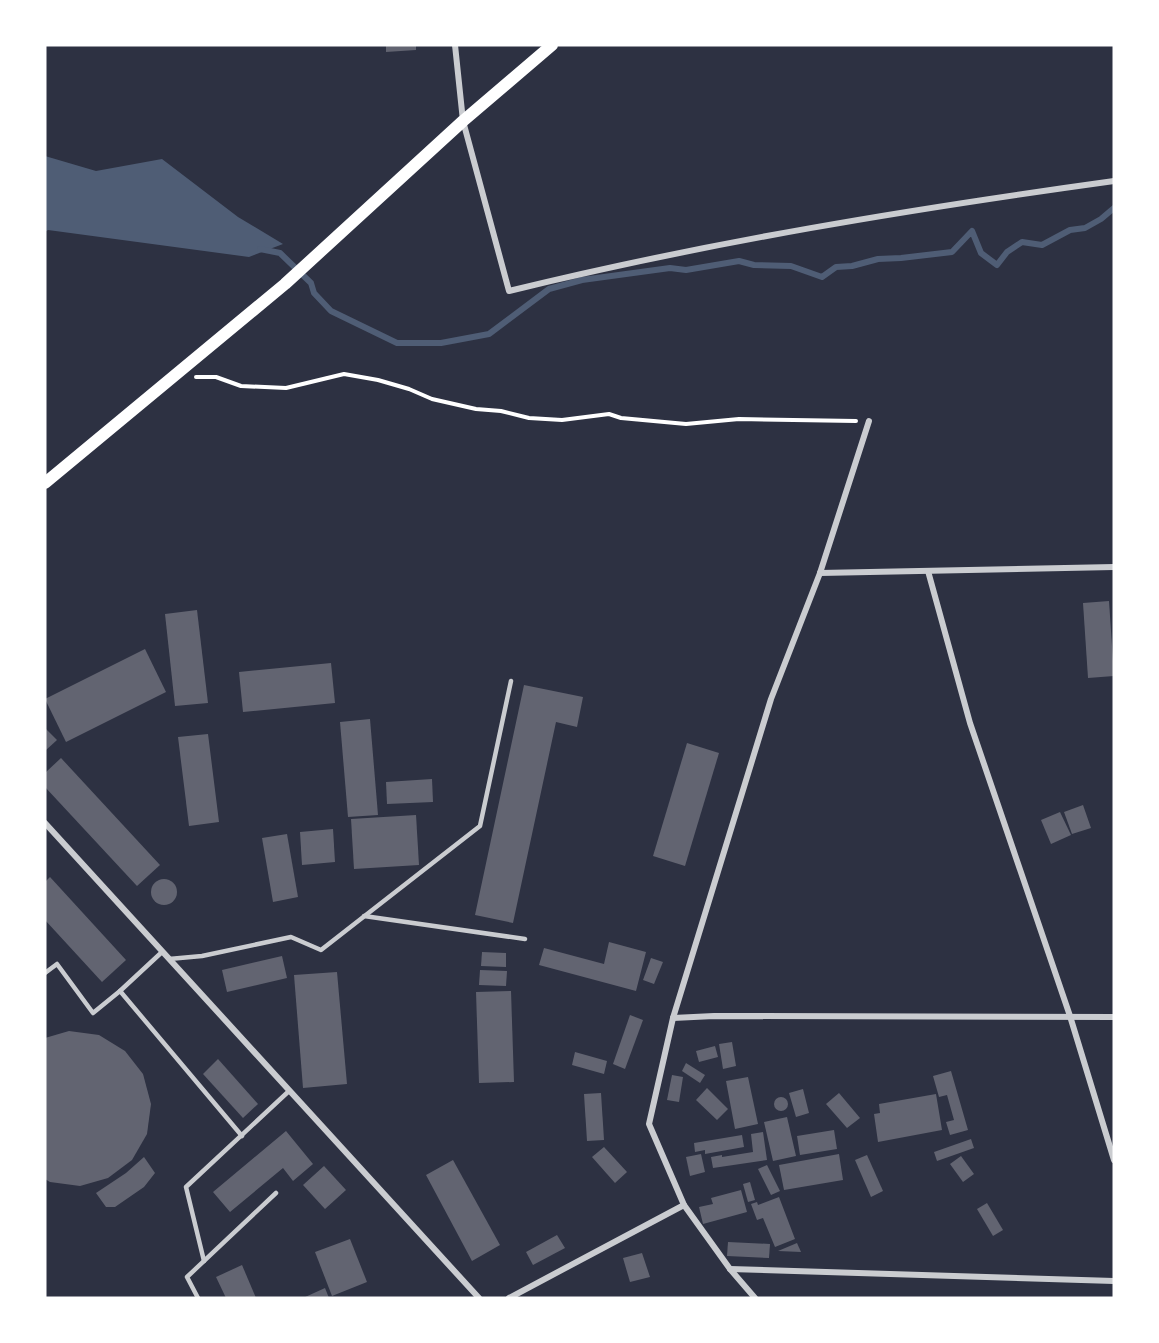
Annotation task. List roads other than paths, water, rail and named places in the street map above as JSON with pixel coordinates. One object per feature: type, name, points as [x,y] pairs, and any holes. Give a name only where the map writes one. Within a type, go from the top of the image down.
[{"type":"main road","points":[[45,483],[285,284],[463,121],[552,45]]},
{"type":"street","points":[[456,45],[463,121],[509,291],[730,242],[913,211],[1114,181]]},
{"type":"street","points":[[755,1298],[730,1269],[684,1205],[649,1124],[673,1018],[771,699],[820,573],[869,421]]},
{"type":"street","points":[[820,573],[1114,567]]},
{"type":"street","points":[[928,571],[970,723],[1070,1016],[1114,1160]]},
{"type":"street","points":[[45,823],[479,1298]]},
{"type":"street","points":[[673,1018],[714,1016],[1114,1017]]},
{"type":"street","points":[[509,1298],[684,1205]]},
{"type":"street","points":[[730,1269],[1114,1281]]},
{"type":"lane","points":[[169,959],[202,956],[291,937],[321,950],[480,826],[511,681]]},
{"type":"lane","points":[[364,916],[525,939]]},
{"type":"lane","points":[[45,973],[57,964],[93,1013],[162,952]]},
{"type":"lane","points":[[120,991],[242,1136]]},
{"type":"lane","points":[[204,1261],[186,1187],[289,1091]]},
{"type":"lane","points":[[198,1298],[187,1277],[276,1193]]},
{"type":"water","points":[[45,156],[96,171],[162,159],[238,217],[283,244],[249,257],[48,230],[45,232]]},
{"type":"waterway","points":[[260,249],[280,253],[311,283],[314,293],[331,311],[397,343],[441,343],[489,334],[549,289],[582,280],[670,268],[686,270],[739,261],[754,265],[791,266],[822,277],[836,267],[852,266],[878,259],[952,252],[972,231],[981,253],[997,265],[1007,252],[1022,242],[1042,245],[1070,230],[1085,228],[1114,208]]}]
